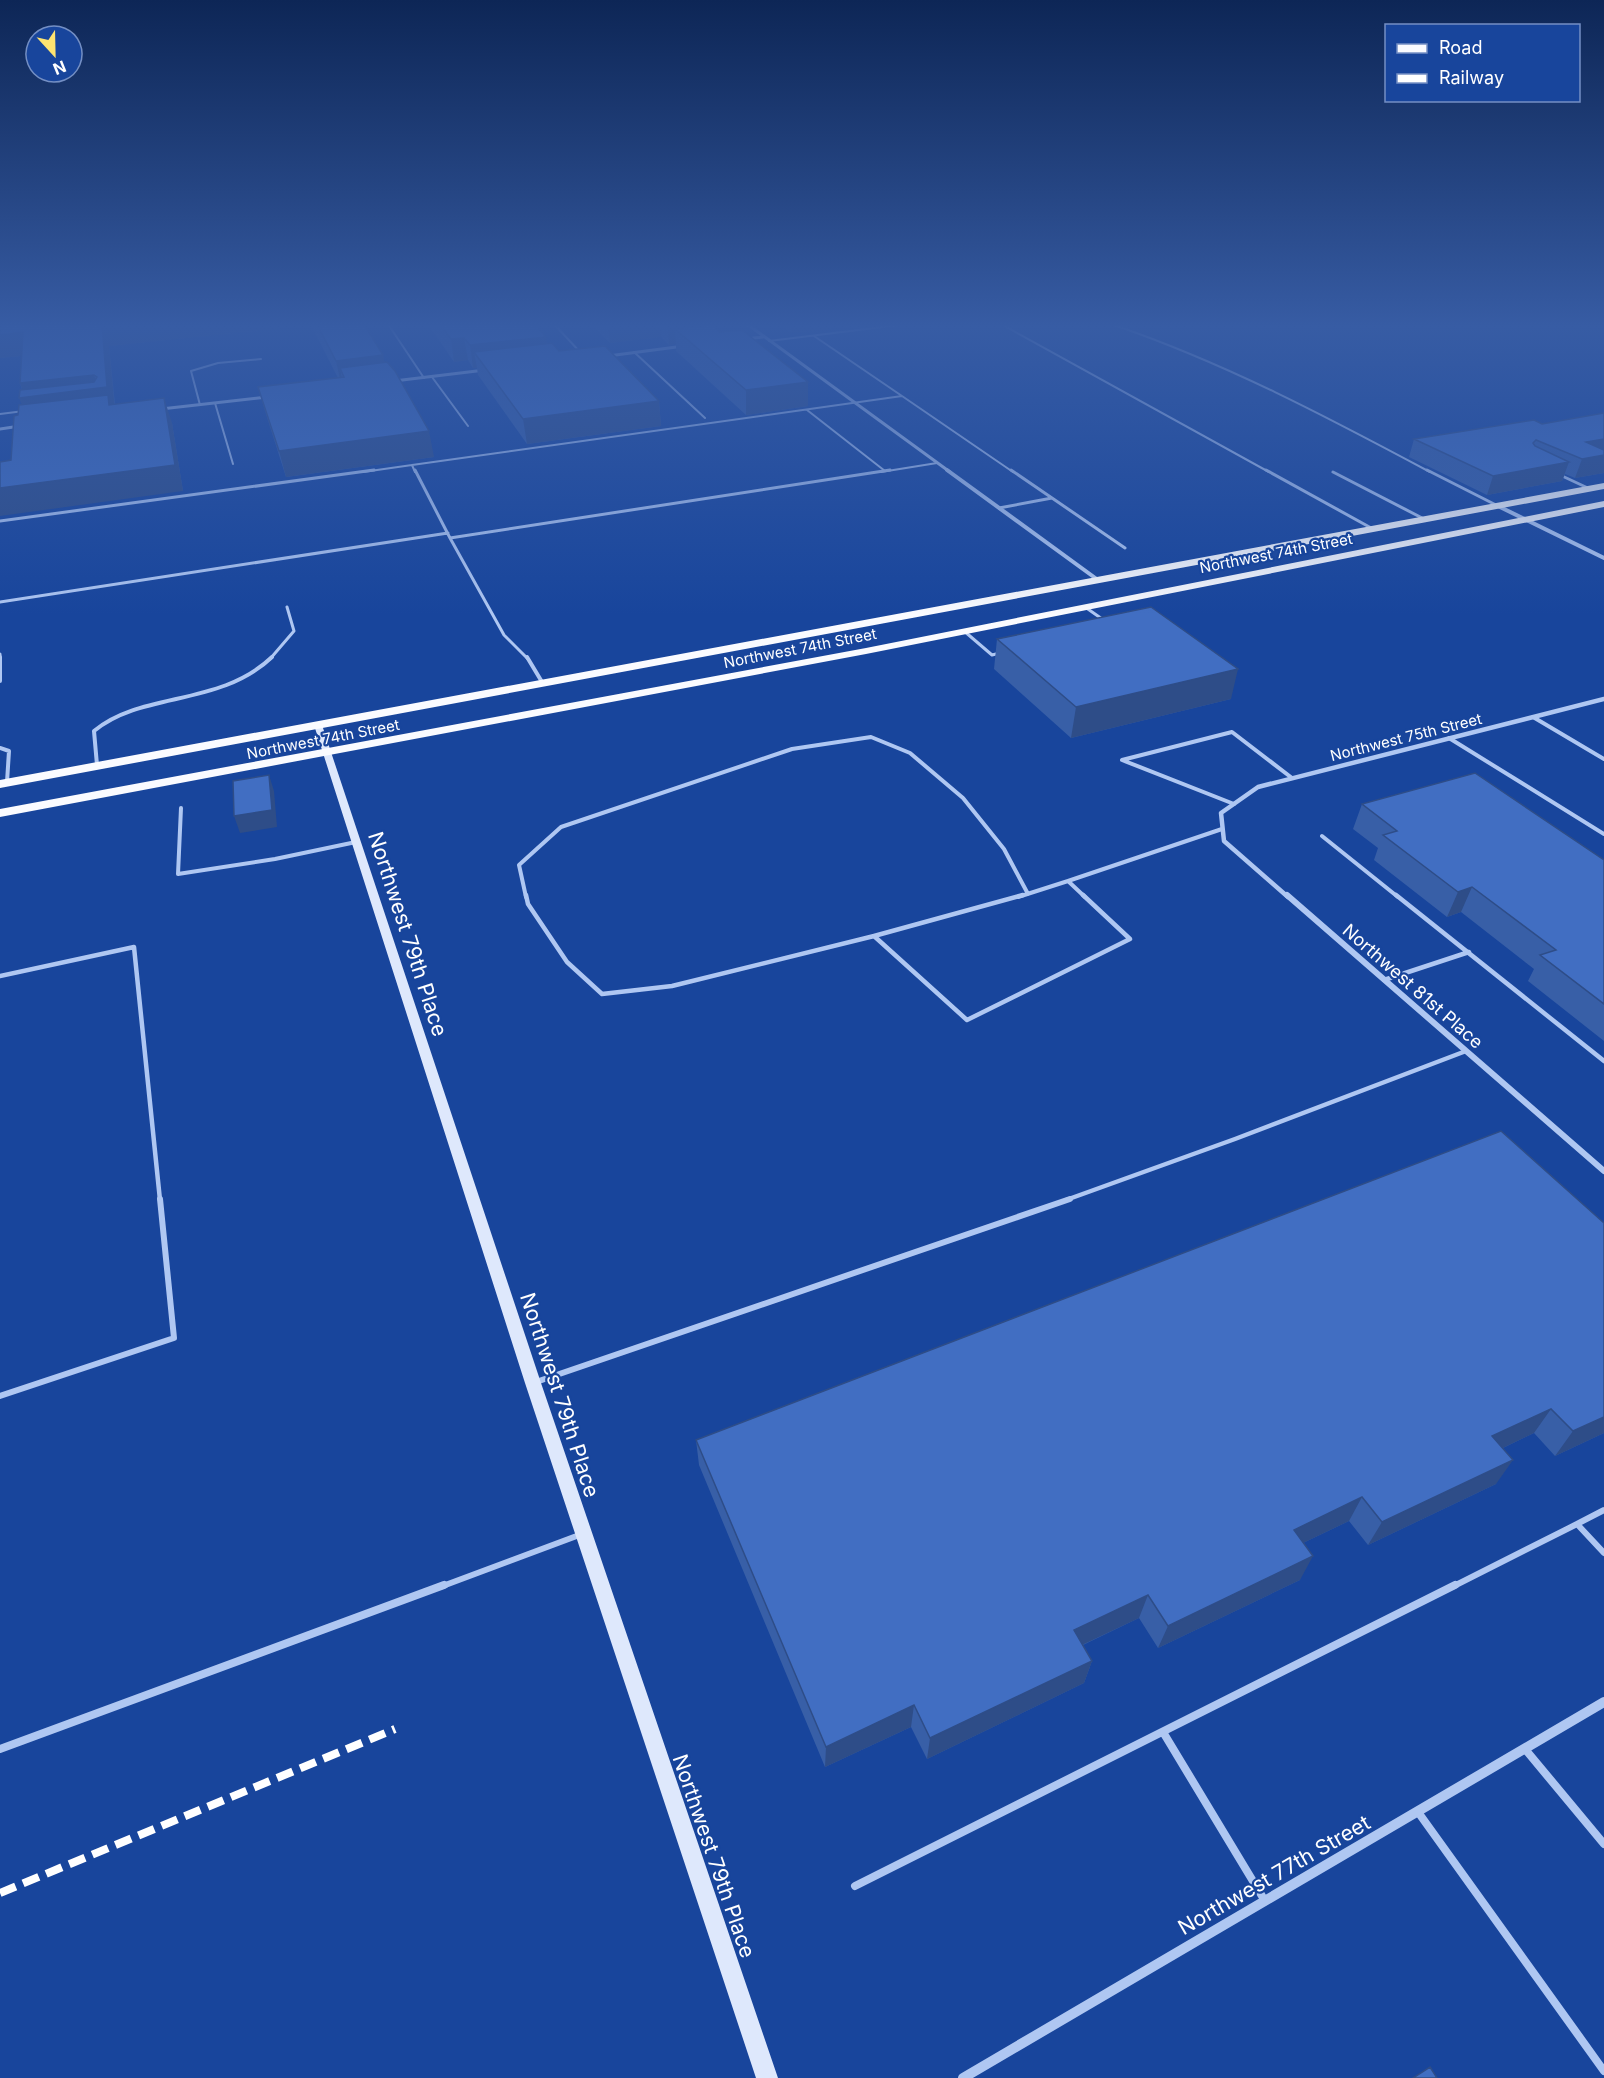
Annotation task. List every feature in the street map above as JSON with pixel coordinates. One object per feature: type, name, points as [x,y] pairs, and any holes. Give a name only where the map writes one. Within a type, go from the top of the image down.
[{"type":"main road","name":"Northwest 74th Street","points":[[4,783],[1604,486]]},
{"type":"main road","name":"Northwest 74th Street","points":[[0,813],[964,631],[1604,504]]},
{"type":"main road","name":"Northwest 79th Place","points":[[318,725],[533,1383],[767,2078]]},
{"type":"street","points":[[879,421],[1098,580]]},
{"type":"street","points":[[0,429],[24,426]]},
{"type":"street","points":[[1498,506],[1604,558]]},
{"type":"street","name":"Northwest 75th Street","points":[[1221,813],[1258,787],[1604,699]]},
{"type":"street","name":"Northwest 81st Place","points":[[1221,813],[1224,841],[1604,1171]]},
{"type":"street","name":"Northwest 77th Street","points":[[963,2078],[1604,1702]]},
{"type":"lane","points":[[220,421],[233,464]]},
{"type":"lane","points":[[464,421],[468,426]]},
{"type":"lane","points":[[0,521],[728,421]]},
{"type":"lane","points":[[821,421],[885,471]]},
{"type":"lane","points":[[939,421],[1125,548]]},
{"type":"lane","points":[[1176,421],[1373,530]]},
{"type":"lane","points":[[1330,421],[1498,506]]},
{"type":"lane","points":[[450,538],[937,463]]},
{"type":"lane","points":[[412,465],[504,635],[526,656],[542,682]]},
{"type":"lane","points":[[1333,472],[1426,520]]},
{"type":"lane","points":[[1557,474],[1590,489]]},
{"type":"lane","points":[[999,508],[1053,498]]},
{"type":"lane","points":[[0,602],[448,533]]},
{"type":"lane","points":[[96,765],[94,731],[105,721],[122,714],[210,692],[242,680],[268,663],[282,649],[294,631],[287,607]]},
{"type":"lane","points":[[1085,607],[1106,622]]},
{"type":"lane","points":[[964,631],[992,655],[1004,652]]},
{"type":"lane","points":[[0,654],[0,681]]},
{"type":"lane","points":[[1533,717],[1604,759]]},
{"type":"lane","points":[[1234,804],[1122,760],[1232,732],[1292,778]]},
{"type":"lane","points":[[1028,894],[1004,849],[963,798],[910,753],[871,737],[792,749],[561,827],[519,865],[528,904],[567,962],[602,994],[672,986],[874,936],[1028,894],[1222,829]]},
{"type":"lane","points":[[1449,738],[1604,834]]},
{"type":"lane","points":[[0,748],[9,751],[4,783]]},
{"type":"lane","points":[[181,808],[178,874],[275,859],[356,842]]},
{"type":"lane","points":[[1322,836],[1604,1061]]},
{"type":"lane","points":[[874,936],[967,1020],[1130,939],[1068,881]]},
{"type":"lane","points":[[0,976],[134,947],[174,1338],[0,1396]]},
{"type":"lane","points":[[1384,980],[1469,952]]},
{"type":"lane","points":[[533,1383],[1270,1128],[1466,1052]]},
{"type":"lane","points":[[855,1886],[1604,1510]]},
{"type":"lane","points":[[1577,1524],[1604,1553]]},
{"type":"lane","points":[[0,1749],[584,1533]]},
{"type":"lane","points":[[1163,1732],[1265,1901]]},
{"type":"lane","points":[[1525,1749],[1604,1844]]},
{"type":"lane","points":[[1418,1812],[1604,2071]]},
{"type":"building","points":[[14,421],[168,421],[175,465],[0,488],[0,462],[11,460]]},
{"type":"building","points":[[269,421],[423,421],[429,431],[279,451]]},
{"type":"building","points":[[1528,421],[1542,424],[1559,421],[1604,421],[1604,439],[1586,442],[1604,450],[1604,455],[1582,459],[1536,440],[1533,443],[1535,446],[1569,462],[1493,476],[1414,439]]},
{"type":"building","points":[[1151,607],[1238,669],[1076,707],[997,639]]},
{"type":"building","points":[[1475,773],[1604,860],[1604,1004],[1540,955],[1556,950],[1472,887],[1458,892],[1383,835],[1397,831],[1362,804]]},
{"type":"building","points":[[269,775],[272,810],[234,816],[233,781]]},
{"type":"building","points":[[1501,1131],[1604,1223],[1604,1417],[1573,1431],[1551,1409],[1492,1436],[1513,1460],[1382,1522],[1362,1497],[1294,1530],[1313,1556],[1168,1626],[1148,1595],[1074,1630],[1092,1661],[930,1738],[914,1705],[826,1747],[696,1440]]},
{"type":"building","points":[[1430,2067],[1437,2078],[1413,2078]]},
{"type":"railway","points":[[0,1893],[395,1729]]}]
